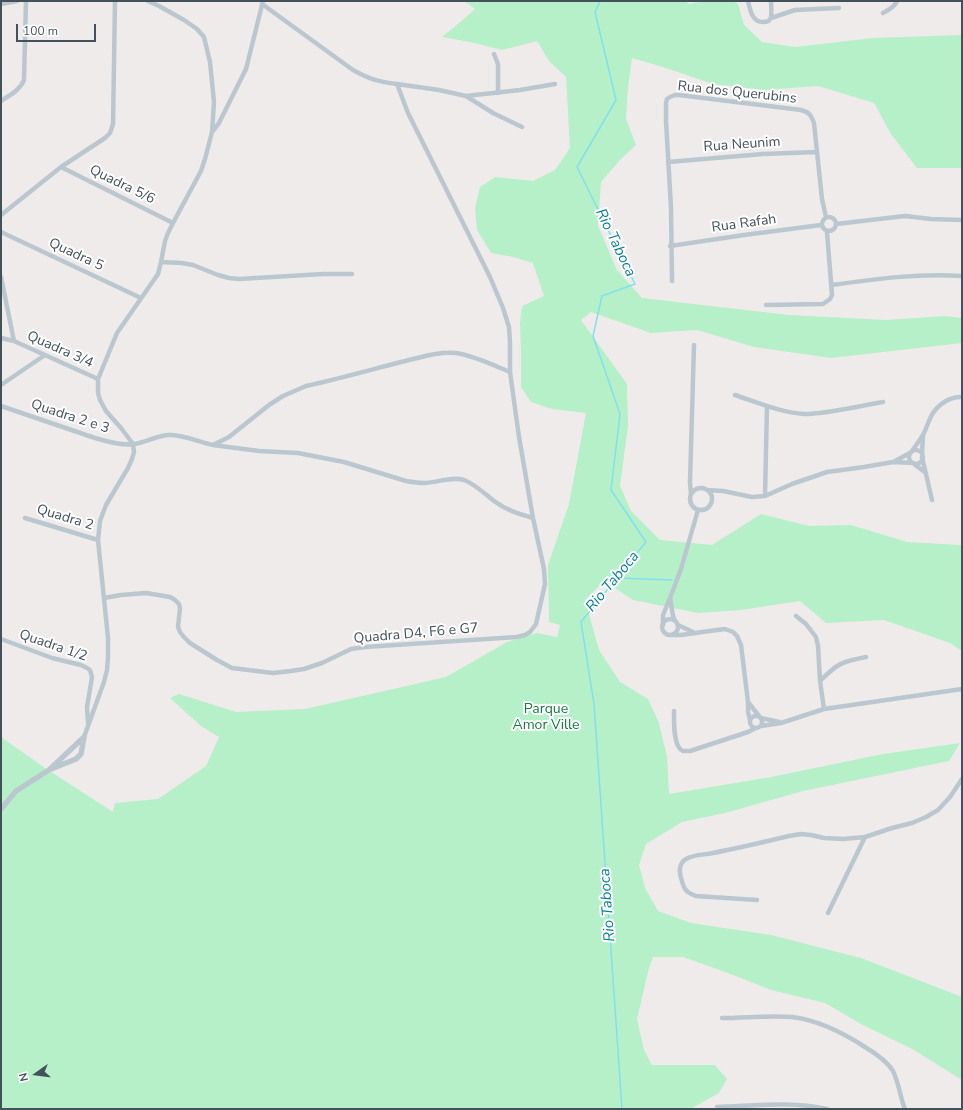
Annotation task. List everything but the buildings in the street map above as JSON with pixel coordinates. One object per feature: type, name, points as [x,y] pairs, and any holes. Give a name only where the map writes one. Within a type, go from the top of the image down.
[{"type":"street","points":[[1,4],[17,1]]},
{"type":"street","points":[[1,101],[19,88],[24,80],[26,1]]},
{"type":"street","points":[[1,215],[61,167],[105,138],[110,133],[112,124],[115,1]]},
{"type":"street","points":[[1,809],[16,791],[49,770],[76,759],[81,754],[84,737],[107,670],[108,638],[98,540],[99,528],[102,513],[128,468],[134,452],[133,444],[106,411],[100,400],[98,394],[98,379],[117,333],[158,274],[162,262],[165,241],[201,171],[212,132],[214,102],[210,62],[204,37],[197,29],[184,20],[148,1]]},
{"type":"street","points":[[748,1],[751,13],[755,19],[760,22],[766,22],[771,18],[794,10],[839,8]]},
{"type":"street","points":[[771,1],[771,18]]},
{"type":"street","points":[[882,13],[891,8],[897,1]]},
{"type":"street","points":[[212,132],[219,123],[246,69],[262,3],[353,70],[370,79],[439,90],[466,96],[498,93],[556,84]]},
{"type":"street","points":[[494,54],[498,64],[498,93]]},
{"type":"street","points":[[133,444],[156,437],[176,435],[214,445],[259,451],[298,453],[344,462],[416,483],[456,478],[470,483],[496,502],[517,514],[533,518],[510,372],[510,344],[508,327],[503,308],[487,270],[408,113],[397,84]]},
{"type":"street","name":"Rua dos Querubins","points":[[672,281],[666,121],[666,103],[670,96],[675,94],[805,111],[811,115],[814,123],[822,199],[826,217]]},
{"type":"street","points":[[466,96],[493,113],[522,127]]},
{"type":"street","name":"Rua Neunim","points":[[668,162],[763,154],[817,152]]},
{"type":"street","name":"Quadra 5/6","points":[[61,167],[173,223]]},
{"type":"street","points":[[836,224],[905,216],[962,220]]},
{"type":"street","points":[[766,305],[823,304],[830,299],[832,295],[832,285],[827,232],[823,230],[821,225],[822,220],[826,217],[833,218],[836,221],[835,228],[832,231],[827,232]]},
{"type":"street","name":"Rua Rafah","points":[[670,246],[821,225]]},
{"type":"street","name":"Quadra 5","points":[[1,232],[141,298]]},
{"type":"street","points":[[162,262],[193,265],[218,275],[240,279],[323,274],[352,274]]},
{"type":"street","points":[[832,285],[911,276],[962,276]]},
{"type":"street","points":[[1,277],[14,341]]},
{"type":"street","name":"Quadra 3/4","points":[[1,338],[14,341],[98,379]]},
{"type":"street","points":[[694,345],[690,482],[690,497],[692,506],[698,510],[705,510],[709,507],[712,498],[707,490]]},
{"type":"street","points":[[214,445],[229,437],[282,396],[306,386],[401,362],[444,353],[454,353],[477,358],[510,372]]},
{"type":"street","points":[[1,385],[45,355]]},
{"type":"street","points":[[736,395],[767,406],[803,414],[883,402]]},
{"type":"street","points":[[926,473],[910,460],[911,452],[923,435],[933,413],[948,399],[962,397]]},
{"type":"street","name":"Quadra 2 e 3","points":[[1,406],[108,442],[133,444]]},
{"type":"street","points":[[765,496],[767,406]]},
{"type":"street","points":[[690,482],[707,490],[723,491],[752,497],[765,496],[792,484],[827,472],[893,462],[920,462],[922,455],[923,435]]},
{"type":"street","points":[[893,462],[911,452],[918,450],[922,455],[932,500]]},
{"type":"street","points":[[691,494],[696,489],[700,488]]},
{"type":"street","points":[[712,498],[723,491]]},
{"type":"street","points":[[698,510],[681,569],[663,615],[663,630],[668,635],[681,635],[725,629],[733,632],[737,636],[741,645],[748,712],[751,726],[754,728]]},
{"type":"street","name":"Quadra 2","points":[[25,518],[98,540]]},
{"type":"street","name":"Quadra D4, F6 e G7","points":[[104,598],[146,592],[170,597],[175,600],[180,608],[178,621],[180,632],[190,643],[232,668],[273,673],[304,669],[322,663],[351,649],[364,647],[517,637],[530,632],[536,624],[545,584],[544,569],[533,518]]},
{"type":"street","points":[[670,598],[677,630],[673,635]]},
{"type":"street","points":[[796,616],[806,624],[816,637],[824,709]]},
{"type":"street","points":[[663,625],[666,621],[670,620],[697,633]]},
{"type":"street","name":"Quadra 1/2","points":[[1,639],[52,658],[81,665],[90,670],[92,677],[87,707],[88,727]]},
{"type":"street","points":[[820,681],[841,663],[866,657]]},
{"type":"street","points":[[674,711],[676,742],[679,748],[683,751],[690,751],[744,733],[754,728],[781,723],[824,709],[962,690]]},
{"type":"street","points":[[748,702],[760,717],[763,724],[761,726]]},
{"type":"street","points":[[744,733],[754,716],[781,723]]},
{"type":"street","points":[[49,770],[84,737]]},
{"type":"street","points":[[757,900],[696,896],[689,894],[684,889],[680,874],[680,867],[686,859],[696,856],[789,836],[801,834],[834,839],[865,837],[912,823],[938,810],[950,797],[962,779]]},
{"type":"street","points":[[828,913],[865,837]]},
{"type":"street","points":[[722,1018],[776,1016],[794,1017],[812,1021],[836,1031],[877,1054],[886,1063],[892,1070],[898,1084],[905,1109]]},
{"type":"street","points":[[717,1108],[803,1105],[827,1109]]},
{"type":"green space","name":"Parque Amor Ville","points":[[464,1],[685,1],[689,4],[705,1],[733,1],[738,4],[744,25],[762,42],[795,47],[873,38],[962,35],[962,168],[917,168],[891,134],[874,103],[818,86],[765,90],[713,84],[632,58],[626,119],[636,145],[620,160],[601,182],[598,226],[617,270],[642,298],[789,315],[886,320],[945,316],[962,318],[962,343],[831,358],[754,347],[697,330],[651,333],[591,312],[581,320],[627,384],[628,426],[620,486],[631,511],[660,540],[712,545],[761,514],[809,526],[851,525],[907,542],[962,546],[962,651],[950,643],[884,620],[826,623],[800,601],[741,610],[698,613],[633,600],[604,581],[585,600],[599,650],[620,682],[648,699],[659,723],[667,757],[669,794],[771,777],[883,754],[960,743],[949,761],[803,791],[725,813],[682,822],[646,844],[639,865],[645,888],[658,911],[691,923],[771,935],[861,958],[962,997],[962,1080],[914,1050],[861,1024],[825,1003],[771,990],[683,957],[653,957],[637,1019],[644,1050],[652,1065],[715,1065],[727,1079],[719,1093],[693,1109],[1,1109],[1,737],[45,768],[113,812],[115,803],[158,799],[206,766],[219,737],[201,726],[170,698],[179,694],[236,712],[305,709],[446,677],[507,642],[537,633],[557,637],[560,625],[549,622],[548,565],[569,504],[586,413],[552,409],[531,402],[521,387],[520,323],[522,306],[544,296],[533,263],[513,257],[491,253],[477,230],[475,208],[480,187],[495,177],[533,181],[555,170],[570,148],[566,77],[549,61],[537,41],[502,50],[442,37],[475,9]]},
{"type":"waterway","name":"Rio Taboca","points":[[600,1],[595,12],[616,100],[577,167],[635,284],[602,296],[593,336],[620,414],[611,490],[646,542],[581,622],[594,704],[622,1109]]},
{"type":"waterway","points":[[617,578],[672,580]]}]
